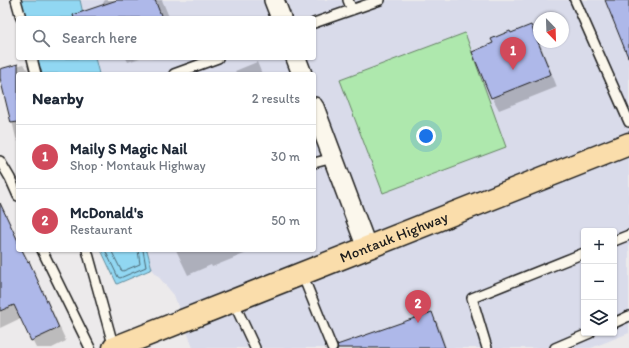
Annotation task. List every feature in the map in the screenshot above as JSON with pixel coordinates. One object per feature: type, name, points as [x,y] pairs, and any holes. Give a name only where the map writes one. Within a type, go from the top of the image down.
[{"type":"main road","name":"Montauk Highway","points":[[114,348],[629,144]]},
{"type":"street","points":[[274,0],[280,16]]},
{"type":"street","points":[[297,60],[301,72]]},
{"type":"street","points":[[316,112],[367,248]]},
{"type":"lane","points":[[16,0],[20,16]]},
{"type":"lane","points":[[348,0],[352,10]]},
{"type":"lane","points":[[316,22],[380,0]]},
{"type":"lane","points":[[575,0],[629,122]]},
{"type":"lane","points":[[32,60],[36,72]]},
{"type":"lane","points":[[180,72],[212,60]]},
{"type":"lane","points":[[316,162],[333,158]]},
{"type":"lane","points":[[0,161],[16,192]]},
{"type":"lane","points":[[617,240],[629,235]]},
{"type":"lane","points":[[43,252],[90,348]]},
{"type":"lane","points":[[88,252],[114,348]]},
{"type":"lane","points":[[487,348],[472,298],[581,254]]},
{"type":"lane","points":[[302,274],[332,348]]},
{"type":"lane","points":[[233,301],[255,348]]},
{"type":"lane","points":[[617,322],[629,316]]},
{"type":"lane","points":[[555,348],[583,336]]},
{"type":"shaded area","points":[[80,0],[629,0],[629,333],[591,348],[193,348],[174,295],[152,269],[148,252],[316,252],[316,72],[98,72],[96,60],[316,60],[316,16],[84,16]]},
{"type":"green space","points":[[465,33],[506,147],[383,193],[340,80]]},
{"type":"water","points":[[20,0],[80,0],[84,16],[24,16]]},
{"type":"water","points":[[38,60],[96,60],[98,72],[41,72]]},
{"type":"water","points":[[102,252],[148,252],[152,269],[117,284]]},
{"type":"building","points":[[117,0],[155,0],[161,16],[73,16]]},
{"type":"building","points":[[605,0],[629,0],[629,57],[628,57]]},
{"type":"building","points":[[531,25],[533,30],[533,48],[540,48],[551,74],[491,98],[472,52],[493,43],[491,39],[510,31],[511,33]]},
{"type":"building","points":[[18,64],[18,72],[16,72],[16,122],[11,123],[0,78],[0,69]]},
{"type":"building","points":[[0,203],[16,237],[16,252],[23,252],[28,262],[29,261],[59,328],[31,341],[14,305],[0,311]]},
{"type":"building","points":[[432,312],[445,348],[338,348],[337,345]]},
{"type":"place","name":"Maily S Magic Nail","points":[[513,70]]},
{"type":"place","name":"McDonald's","points":[[418,323]]}]
